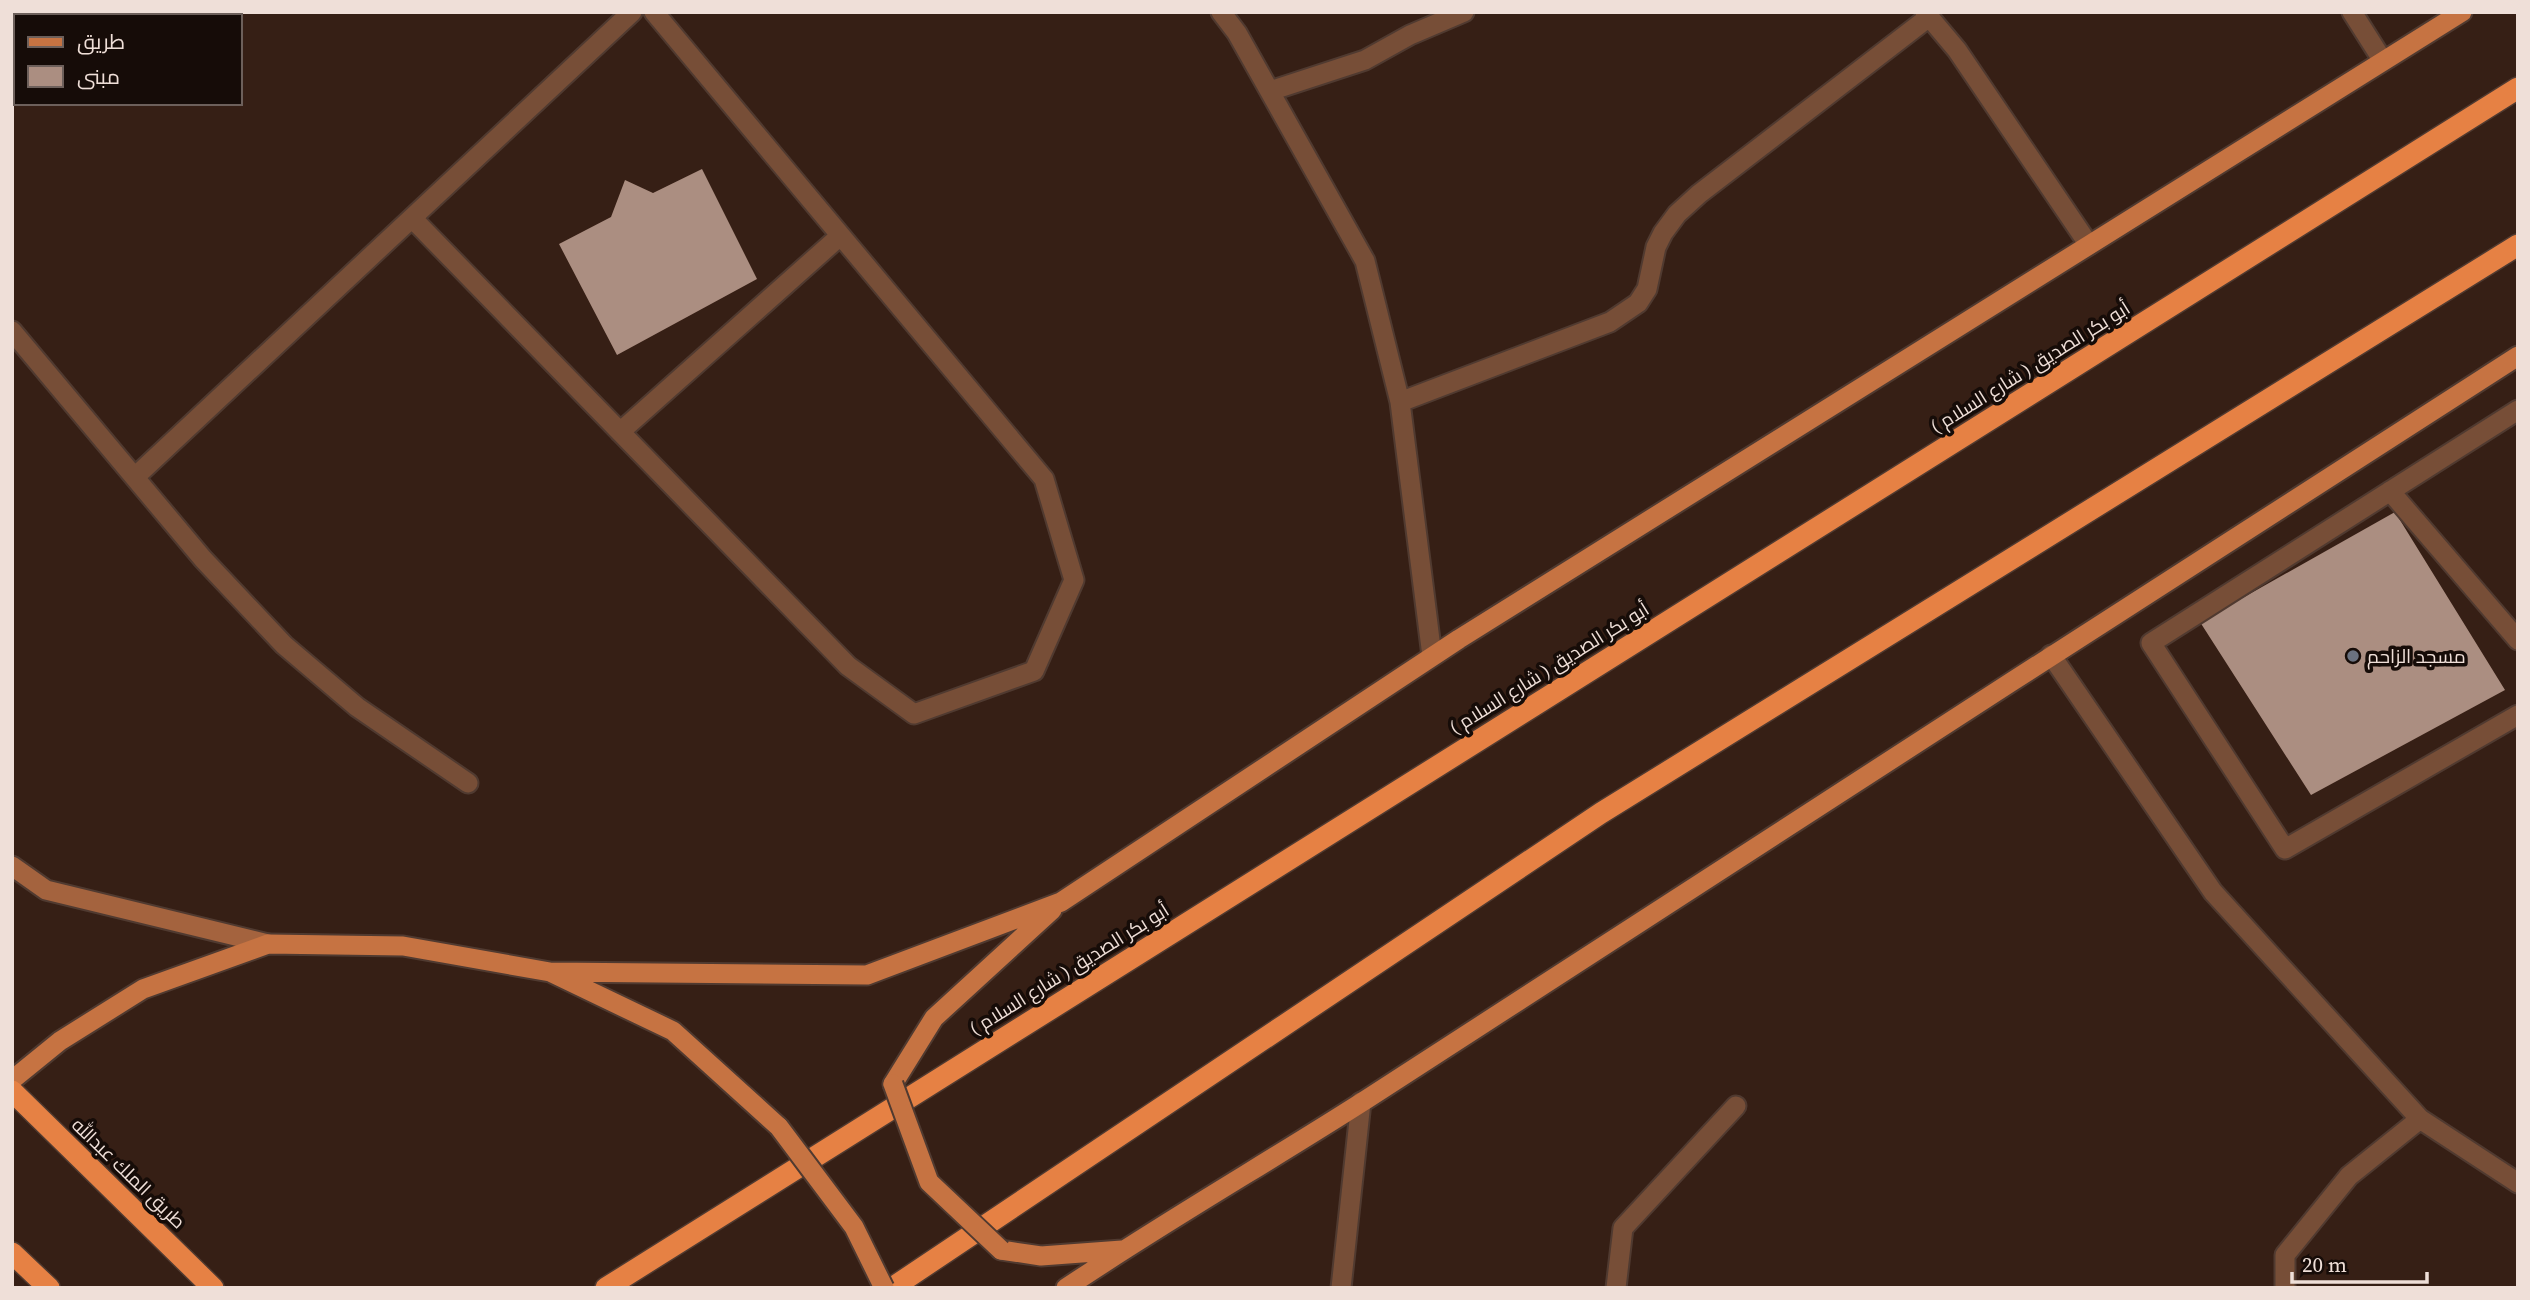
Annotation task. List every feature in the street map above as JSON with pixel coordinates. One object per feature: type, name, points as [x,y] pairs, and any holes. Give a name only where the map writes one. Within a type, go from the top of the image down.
[{"type":"highway","name":"( شارع السلام ) أبو بكر الصديق","points":[[606,1288],[2518,88]]},
{"type":"highway","points":[[892,1288],[1601,813],[2518,245]]},
{"type":"highway","name":"طريق الملك عبدالله","points":[[12,1091],[214,1288]]},
{"type":"highway","points":[[12,1253],[49,1288]]},
{"type":"main road","points":[[1123,1250],[1041,1256],[1001,1250],[929,1182],[893,1084],[934,1018],[1060,902],[1432,656],[2462,12]]},
{"type":"main road","points":[[1066,1288],[1362,1102],[2518,356]]},
{"type":"main road","points":[[12,866],[46,890],[268,944],[403,946],[550,972],[867,975],[1060,902]]},
{"type":"main road","points":[[12,1080],[60,1041],[144,989],[268,944]]},
{"type":"main road","points":[[550,972],[673,1031],[779,1127],[854,1227],[884,1288]]},
{"type":"street","points":[[135,477],[632,12]]},
{"type":"street","points":[[412,218],[848,666],[915,714],[1034,671],[1074,580],[1044,479],[654,12]]},
{"type":"street","points":[[1221,12],[1237,33],[1364,261],[1400,402],[1432,656]]},
{"type":"street","points":[[1270,92],[1366,60],[1410,35],[1464,12]]},
{"type":"street","points":[[2352,12],[2383,61]]},
{"type":"street","points":[[1400,402],[1610,322],[1638,303],[1647,289],[1656,247],[1677,214],[1699,194],[1936,18],[2089,245]]},
{"type":"street","points":[[621,432],[840,236]]},
{"type":"street","points":[[12,331],[203,559],[284,645],[357,707],[468,783]]},
{"type":"street","points":[[2518,410],[2151,643],[2285,849],[2518,715]]},
{"type":"street","points":[[2390,491],[2518,640]]},
{"type":"street","points":[[2051,655],[2213,892],[2420,1119],[2518,1183]]},
{"type":"street","points":[[1341,1288],[1362,1102]]},
{"type":"street","points":[[1616,1288],[1623,1228],[1737,1106]]},
{"type":"street","points":[[2285,1288],[2285,1255],[2348,1177],[2420,1119]]},
{"type":"building","points":[[702,169],[757,279],[617,355],[559,244],[611,217],[625,180],[653,193]]},
{"type":"building","name":"مسجد الزاحم","points":[[2395,512],[2505,690],[2311,795],[2200,622]]},
{"type":"place","name":"مسجد الزاحم","points":[[2353,656]]}]
